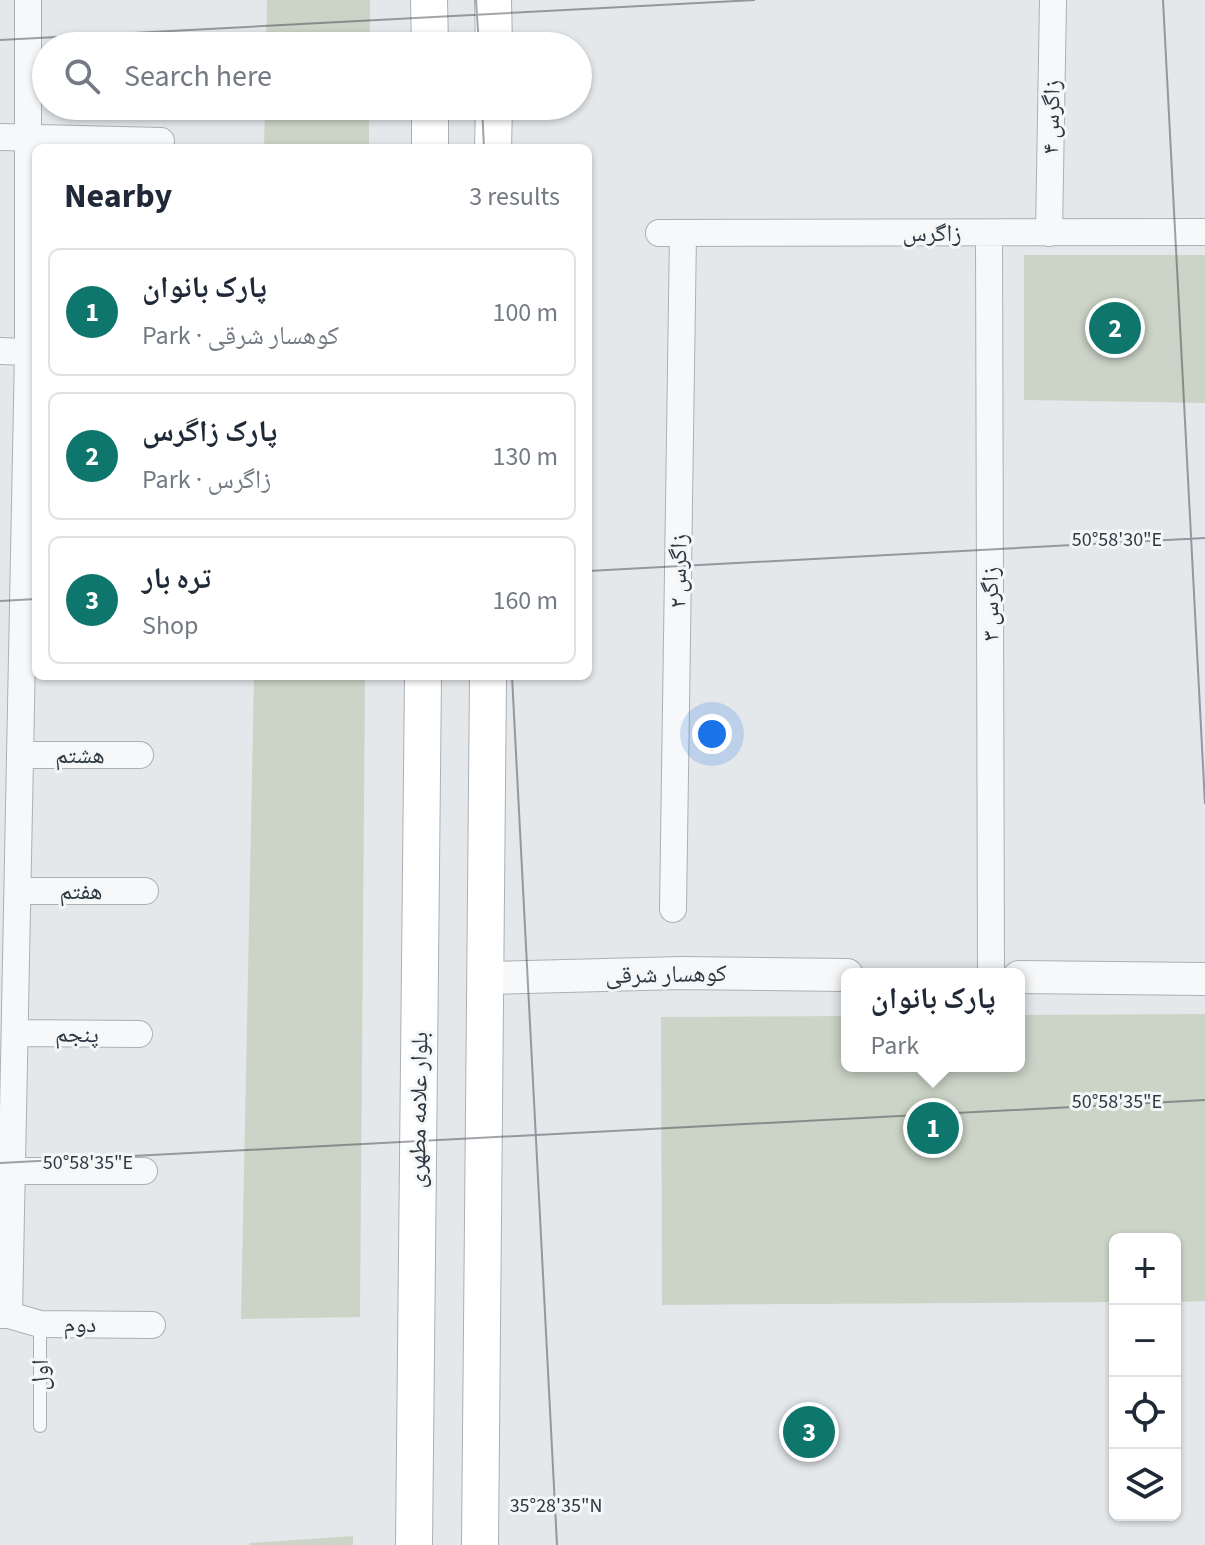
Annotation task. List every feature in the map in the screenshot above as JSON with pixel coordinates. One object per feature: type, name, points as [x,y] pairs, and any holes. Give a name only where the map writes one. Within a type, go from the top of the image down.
[{"type":"main road","points":[[429,0],[430,32]]},
{"type":"main road","points":[[493,0],[494,32]]},
{"type":"main road","points":[[430,120],[430,144]]},
{"type":"main road","points":[[493,144],[494,120]]},
{"type":"main road","name":"بلوار علامه مطهری","points":[[414,1545],[423,680]]},
{"type":"main road","points":[[480,1545],[488,680]]},
{"type":"street","points":[[5,1315],[6,1206],[12,1171],[15,1033],[8,1002],[18,891],[14,748],[29,620],[32,407],[28,352],[32,267],[28,0]]},
{"type":"street","name":"زاگرس ۴","points":[[1049,233],[1053,0]]},
{"type":"street","points":[[0,137],[161,141]]},
{"type":"street","name":"زاگرس","points":[[671,233],[1205,232]]},
{"type":"street","name":"زاگرس ۲","points":[[671,233],[673,909]]},
{"type":"street","name":"زاگرس ۳","points":[[989,233],[991,968]]},
{"type":"street","points":[[0,351],[28,352]]},
{"type":"street","name":"هشتم","points":[[14,748],[140,755]]},
{"type":"street","name":"هفتم","points":[[18,891],[145,891]]},
{"type":"street","name":"کوهسار شرقی","points":[[486,978],[681,973],[841,975]]},
{"type":"street","points":[[1025,977],[1205,979]]},
{"type":"street","name":"پنجم","points":[[15,1033],[139,1034]]},
{"type":"street","points":[[12,1171],[144,1171]]},
{"type":"street","name":"دوم","points":[[5,1315],[40,1324],[152,1325]]},
{"type":"lane","name":"اول","points":[[40,1324],[40,1426]]},
{"type":"shaded area","points":[[267,0],[370,0],[370,32],[266,32]]},
{"type":"shaded area","points":[[265,120],[369,120],[369,144],[264,144]]},
{"type":"shaded area","points":[[1024,255],[1205,255],[1205,403],[1024,400]]},
{"type":"shaded area","points":[[254,680],[365,680],[360,1317],[241,1319]]},
{"type":"shaded area","points":[[1205,1014],[1205,1301],[1181,1302],[1181,1233],[1109,1233],[1109,1302],[662,1305],[661,1017],[841,1016],[841,1072],[1025,1072],[1025,1015]]},
{"type":"shaded area","points":[[353,1536],[353,1545],[249,1545],[250,1543]]},
{"type":"place","name":"پارک زاگرس","points":[[1115,328]]},
{"type":"place","name":"پارک بانوان","points":[[933,1128]]},
{"type":"place","name":"تره بار","points":[[809,1432]]}]
